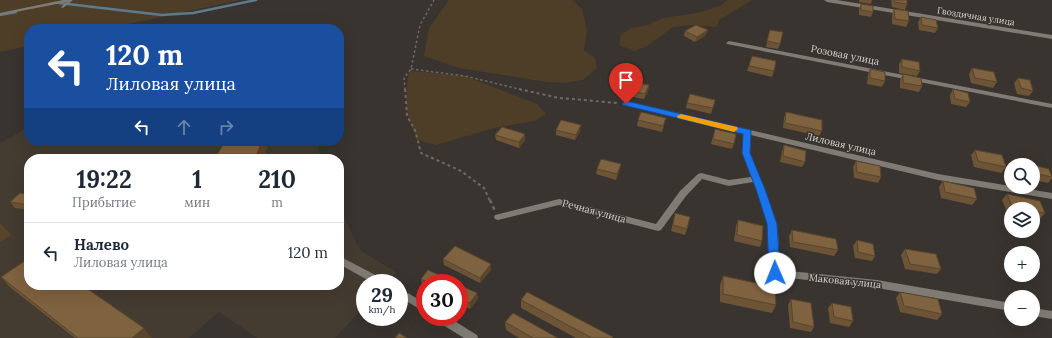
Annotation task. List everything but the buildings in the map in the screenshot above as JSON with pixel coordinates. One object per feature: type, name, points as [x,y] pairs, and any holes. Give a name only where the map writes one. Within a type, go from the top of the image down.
[{"type":"street","name":"Гвоздичная улица","points":[[827,0],[1052,37]]},
{"type":"street","name":"Розовая улица","points":[[729,43],[1052,106]]},
{"type":"street","name":"Лиловая улица","points":[[626,104],[938,177],[1052,196]]},
{"type":"street","name":"Маковая улица","points":[[748,132],[746,153],[770,215],[774,233],[775,273],[877,284],[1004,306]]},
{"type":"street","name":"Речная улица","points":[[498,217],[559,202],[658,228],[664,221],[676,200],[689,185],[701,176],[729,183],[755,179]]},
{"type":"street","points":[[344,263],[365,274]]},
{"type":"street","points":[[1040,313],[1052,315]]},
{"type":"street","points":[[454,326],[473,338]]},
{"type":"lane","points":[[63,7],[70,0]]},
{"type":"lane","points":[[0,14],[70,0]]},
{"type":"path","points":[[434,0],[420,25],[411,68],[404,78],[407,116],[414,130],[421,153],[461,171],[484,188],[498,217]]},
{"type":"path","points":[[411,68],[465,76],[559,98],[626,104]]},
{"type":"shaded area","points":[[0,0],[240,0],[128,24],[24,24],[24,47],[0,52]]},
{"type":"shaded area","points":[[449,0],[572,0],[582,9],[587,30],[584,50],[595,58],[597,68],[583,80],[564,83],[547,82],[459,68],[424,56],[429,28]]},
{"type":"shaded area","points":[[727,0],[752,0],[719,20],[717,27],[691,25],[673,27],[647,46],[634,51],[619,45],[621,34],[631,28],[648,25],[663,18],[698,13],[722,5]]},
{"type":"shaded area","points":[[409,71],[465,76],[537,104],[546,114],[534,121],[494,128],[436,145],[417,140],[410,121],[406,99]]},
{"type":"shaded area","points":[[24,130],[24,146],[317,146],[320,154],[24,154],[24,290],[344,290],[344,217],[360,250],[397,273],[356,274],[356,316],[335,338],[257,338],[219,312],[189,338],[0,338],[0,143]]},
{"type":"waterway","points":[[59,3],[162,15],[193,13],[256,0]]},
{"type":"waterway","points":[[0,15],[16,12]]},
{"type":"slow traffic","points":[[681,116],[734,129]]},
{"type":"route","points":[[626,104],[748,132],[746,153],[755,179],[761,189],[770,215],[774,233],[775,273]]}]
